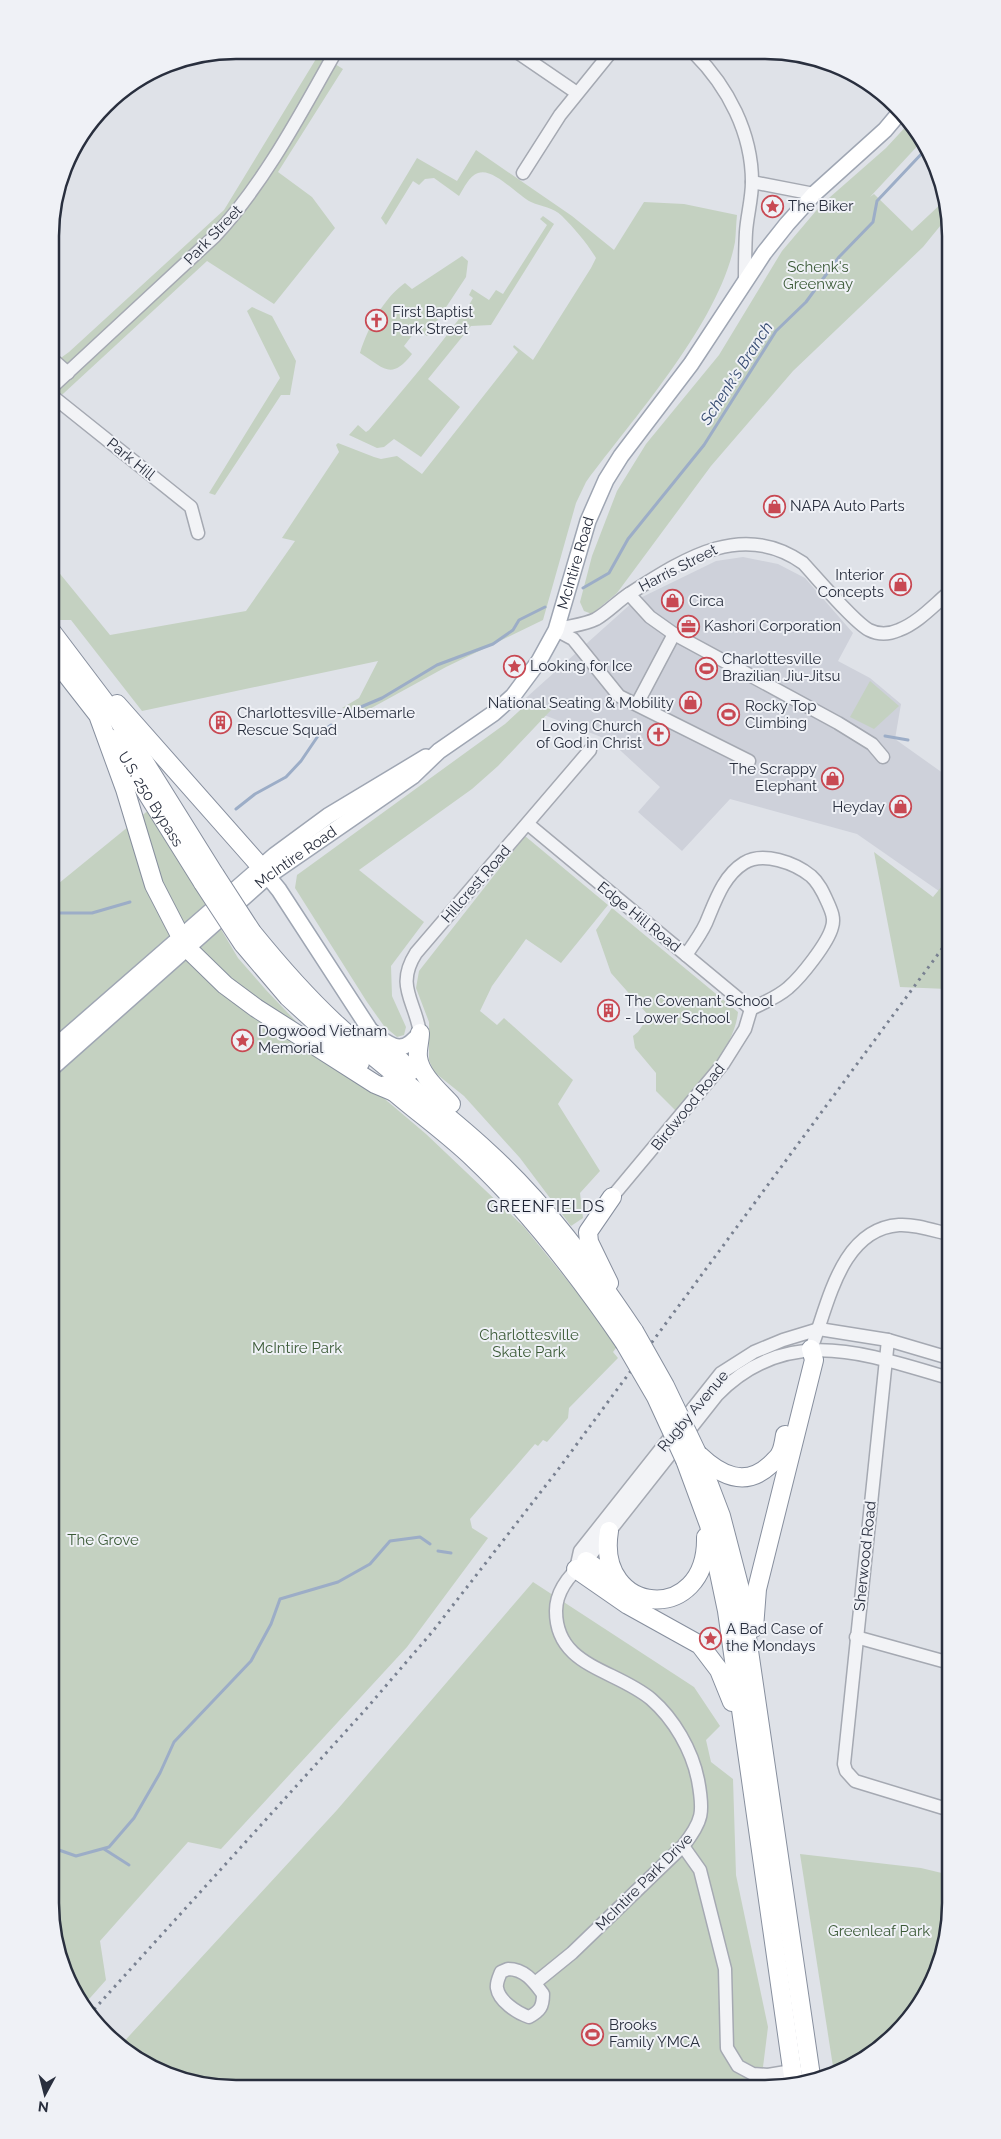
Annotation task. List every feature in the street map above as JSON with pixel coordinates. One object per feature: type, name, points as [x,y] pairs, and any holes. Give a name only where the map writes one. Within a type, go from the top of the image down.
[{"type":"highway","points":[[59,652],[81,669],[126,712],[265,872]]},
{"type":"highway","points":[[59,653],[98,715],[125,788],[154,885],[183,943],[225,985],[256,1008],[375,1084],[398,1085]]},
{"type":"highway","points":[[81,669],[135,745],[209,879],[288,998],[398,1085],[457,1124],[524,1186]]},
{"type":"highway","name":"U.S. 250 Bypass","points":[[98,715],[209,879]]},
{"type":"highway","points":[[248,938],[510,1194],[580,1280],[629,1336],[670,1396],[691,1457],[732,1552],[752,1659],[811,2074]]},
{"type":"highway","points":[[372,1033],[393,1055],[498,1145],[524,1186],[573,1247],[620,1311]]},
{"type":"highway","points":[[420,1033],[418,1057],[421,1066],[429,1080],[451,1104]]},
{"type":"highway","points":[[612,1197],[589,1229],[588,1237],[656,1397],[691,1457],[720,1571],[793,2077]]},
{"type":"highway","points":[[691,1457],[726,1474],[738,1477],[761,1473],[781,1454],[802,1361],[810,1349]]},
{"type":"highway","points":[[752,1659],[757,1589],[806,1399],[814,1360],[810,1349]]},
{"type":"highway","points":[[581,1565],[644,1598],[667,1598],[681,1592],[695,1581],[705,1561],[705,1514]]},
{"type":"highway","points":[[609,1531],[609,1561],[613,1572],[626,1589]]},
{"type":"highway","points":[[581,1565],[652,1620],[686,1636],[710,1656],[727,1687],[751,1784]]},
{"type":"main road","name":"McIntire Road","points":[[183,943],[328,816],[410,765],[439,751],[494,713],[513,696],[539,661],[556,630],[588,520],[606,480],[621,456],[692,364],[745,282],[786,224],[814,194],[886,130],[896,117]]},
{"type":"main road","points":[[265,872],[372,1033],[394,1047],[401,1048],[411,1044],[420,1033]]},
{"type":"main road","points":[[59,1046],[183,943]]},
{"type":"main road","points":[[59,1062],[183,943]]},
{"type":"street","name":"Park Street","points":[[59,381],[215,236],[236,214],[300,115],[332,59]]},
{"type":"street","points":[[527,59],[577,93]]},
{"type":"street","points":[[523,173],[560,115],[605,59]]},
{"type":"street","points":[[699,59],[720,83],[738,116],[750,158],[752,182],[745,282]]},
{"type":"street","points":[[752,182],[814,194]]},
{"type":"street","points":[[59,365],[68,373]]},
{"type":"street","name":"Park Hill","points":[[59,401],[191,507],[198,533]]},
{"type":"street","name":"Harris Street","points":[[556,630],[593,620],[629,594],[711,549],[741,544],[766,547],[793,556],[863,626],[877,632],[890,633],[916,622],[942,599]]},
{"type":"street","points":[[629,594],[650,617],[674,634],[872,744],[883,758]]},
{"type":"street","points":[[556,630],[573,639],[619,696],[749,761]]},
{"type":"street","points":[[637,704],[674,634]]},
{"type":"street","name":"Hillcrest Road","points":[[420,1033],[406,989],[409,964],[416,953],[590,750]]},
{"type":"street","name":"Edge Hill Road","points":[[528,824],[752,1009]]},
{"type":"street","points":[[686,955],[705,924],[721,887],[742,863],[758,857],[768,858],[803,870],[812,876],[818,883],[832,912],[833,925],[829,936],[797,979],[787,989],[752,1009]]},
{"type":"street","name":"Birdwood Road","points":[[612,1197],[723,1064],[745,1029],[752,1009]]},
{"type":"street","points":[[810,1349],[819,1329],[837,1274],[848,1258],[868,1237],[886,1228],[898,1225],[942,1233]]},
{"type":"street","name":"Rugby Avenue","points":[[581,1565],[580,1551],[721,1373],[754,1352],[783,1340],[819,1329],[888,1340],[942,1356]]},
{"type":"street","name":"Sherwood Road","points":[[888,1340],[844,1764],[846,1771],[855,1781],[942,1808]]},
{"type":"street","name":"Rugby Avenue","points":[[581,1565],[722,1389],[739,1376],[763,1362],[810,1349],[853,1352],[942,1376]]},
{"type":"street","name":"McIntire Park Drive","points":[[535,1983],[572,1953],[683,1846],[698,1828],[702,1814],[697,1775],[691,1757],[683,1739],[660,1707],[629,1683],[582,1660],[563,1643],[557,1627],[556,1603],[560,1593],[581,1565]]},
{"type":"street","points":[[856,1636],[942,1661]]},
{"type":"street","points":[[683,1846],[700,1870],[725,1969],[727,2048],[738,2066],[753,2074],[793,2077]]},
{"type":"shaded area","points":[[743,557],[778,564],[805,578],[853,633],[838,661],[870,678],[901,704],[895,739],[942,772],[942,893],[857,834],[730,799],[682,851],[638,812],[660,787],[609,740],[518,705],[634,601],[716,561]]},
{"type":"green space","points":[[316,59],[327,59],[343,69],[278,172],[312,197],[335,228],[274,304],[207,261],[59,398],[59,359],[224,210]]},
{"type":"green space","name":"Schenk's Greenway","points":[[905,127],[918,145],[870,197],[874,194],[912,231],[940,205],[942,224],[923,247],[793,371],[711,466],[617,593],[592,614],[584,611],[580,602],[592,556],[617,491],[646,444],[719,355],[782,251],[821,205],[886,148]]},
{"type":"green space","points":[[476,150],[572,216],[614,250],[644,202],[684,204],[737,215],[735,242],[726,273],[712,304],[694,336],[651,398],[586,482],[576,503],[543,620],[446,667],[366,711],[342,708],[359,698],[378,661],[142,711],[71,620],[59,620],[59,573],[110,635],[246,611],[295,541],[282,538],[339,452],[336,445],[338,443],[381,459],[397,456],[422,474],[518,352],[513,347],[514,345],[533,360],[591,268],[596,258],[580,236],[559,213],[531,202],[498,178],[484,172],[472,177],[459,196],[434,178],[425,179],[419,185],[413,181],[386,225],[381,218],[417,158],[457,181]]},
{"type":"green space","points":[[543,216],[554,224],[491,325],[471,326],[428,379],[460,407],[421,457],[394,439],[384,447],[377,448],[349,435],[358,425],[366,432],[369,430],[433,353],[469,305],[473,298],[469,295],[472,289],[489,300],[496,290],[503,294],[547,225],[540,219]]},
{"type":"green space","points":[[462,256],[468,261],[466,277],[427,336],[417,329],[404,346],[412,354],[405,362],[393,370],[387,369],[360,353],[367,333],[384,305],[397,289],[405,283],[412,289]]},
{"type":"green space","points":[[252,307],[272,316],[296,361],[290,395],[281,395],[215,495],[209,493],[280,378],[247,311]]},
{"type":"green space","points":[[870,681],[899,706],[874,729],[850,717]]},
{"type":"green space","points":[[531,700],[552,709],[498,766],[472,789],[359,870],[424,922],[391,966],[392,996],[406,1027],[404,1035],[397,1037],[384,1026],[367,1002],[295,888],[297,875],[505,724]]},
{"type":"green space","name":"McIntire Park","points":[[150,809],[238,958],[266,990],[307,1033],[426,1134],[524,1227],[619,1344],[613,1352],[618,1358],[569,1408],[568,1418],[547,1442],[543,1440],[538,1446],[535,1444],[470,1519],[472,1528],[488,1538],[407,1647],[221,1849],[188,1842],[100,1941],[106,1980],[88,2000],[77,1982],[68,1960],[62,1938],[59,1915],[59,883]]},
{"type":"green space","points":[[525,836],[608,905],[561,963],[526,939],[492,986],[480,1011],[497,1025],[504,1018],[573,1080],[558,1104],[600,1171],[580,1193],[583,1218],[571,1226],[520,1158],[464,1096],[434,1072],[429,1060],[429,1022],[416,988],[419,971]]},
{"type":"green space","points":[[874,852],[933,897],[942,886],[942,989],[900,987]]},
{"type":"green space","points":[[612,908],[738,1012],[735,1026],[723,1052],[677,1112],[656,1091],[656,1073],[635,1048],[633,1036],[649,1016],[611,973],[596,930]]},
{"type":"green space","points":[[533,1582],[694,1687],[720,1726],[706,1740],[711,1762],[733,1779],[736,1875],[768,2027],[761,2080],[224,2080],[201,2077],[168,2067],[147,2057],[125,2041],[337,1810]]},
{"type":"green space","name":"Greenleaf Park","points":[[800,1854],[921,1868],[942,1873],[942,1915],[939,1938],[929,1971],[919,1992],[906,2011],[873,2044],[854,2057],[833,2067]]},
{"type":"waterway","name":"Schenk's Branch","points":[[583,588],[609,573],[628,539],[704,445],[776,331],[806,302],[839,257],[873,222],[877,201],[922,153]]},
{"type":"waterway","name":"Schenk's Branch","points":[[349,712],[382,698],[437,665],[493,644],[513,630],[519,620],[545,607]]},
{"type":"waterway","name":"Schenk's Branch","points":[[236,809],[255,794],[286,777],[301,761],[320,733],[331,725]]},
{"type":"waterway","points":[[885,736],[908,740]]},
{"type":"waterway","name":"Schenk's Branch","points":[[59,913],[92,913],[130,902]]},
{"type":"waterway","points":[[59,1850],[76,1856],[109,1847],[134,1818],[160,1773],[174,1742],[251,1661],[271,1624],[280,1599],[338,1582],[370,1564],[390,1541],[420,1537],[430,1544]]},
{"type":"waterway","points":[[438,1551],[451,1553]]},
{"type":"waterway","points":[[104,1849],[129,1865]]},
{"type":"railway","points":[[94,2009],[366,1709],[433,1631],[557,1471],[942,949]]},
{"type":"place","name":"The Biker","points":[[772,206]]},
{"type":"place","name":"First Baptist Park Street","points":[[376,321]]},
{"type":"place","name":"NAPA Auto Parts","points":[[774,506]]},
{"type":"place","name":"Interior Concepts","points":[[900,584]]},
{"type":"place","name":"Circa","points":[[673,601]]},
{"type":"place","name":"Kashori Corporation","points":[[688,626]]},
{"type":"place","name":"Looking for Ice","points":[[514,666]]},
{"type":"place","name":"Charlottesville Brazilian Jiu-Jitsu","points":[[706,668]]},
{"type":"place","name":"National Seating & Mobility","points":[[690,703]]},
{"type":"place","name":"Rocky Top Climbing","points":[[729,715]]},
{"type":"place","name":"Charlottesville-Albemarle Rescue Squad","points":[[221,722]]},
{"type":"place","name":"Loving Church of God in Christ","points":[[658,735]]},
{"type":"place","name":"The Scrappy Elephant","points":[[833,778]]},
{"type":"place","name":"Heyday","points":[[901,807]]},
{"type":"place","name":"The Covenant School - Lower School","points":[[609,1010]]},
{"type":"place","name":"Dogwood Vietnam Memorial","points":[[242,1040]]},
{"type":"place","name":"A Bad Case of the Mondays","points":[[710,1638]]},
{"type":"place","name":"Brooks Family YMCA","points":[[593,2034]]},
{"type":"district","name":"GREENFIELDS","points":[[546,1206]]},
{"type":"park label","name":"Charlottesville Skate Park","points":[[529,1344]]},
{"type":"park label","name":"The Grove","points":[[103,1540]]}]
